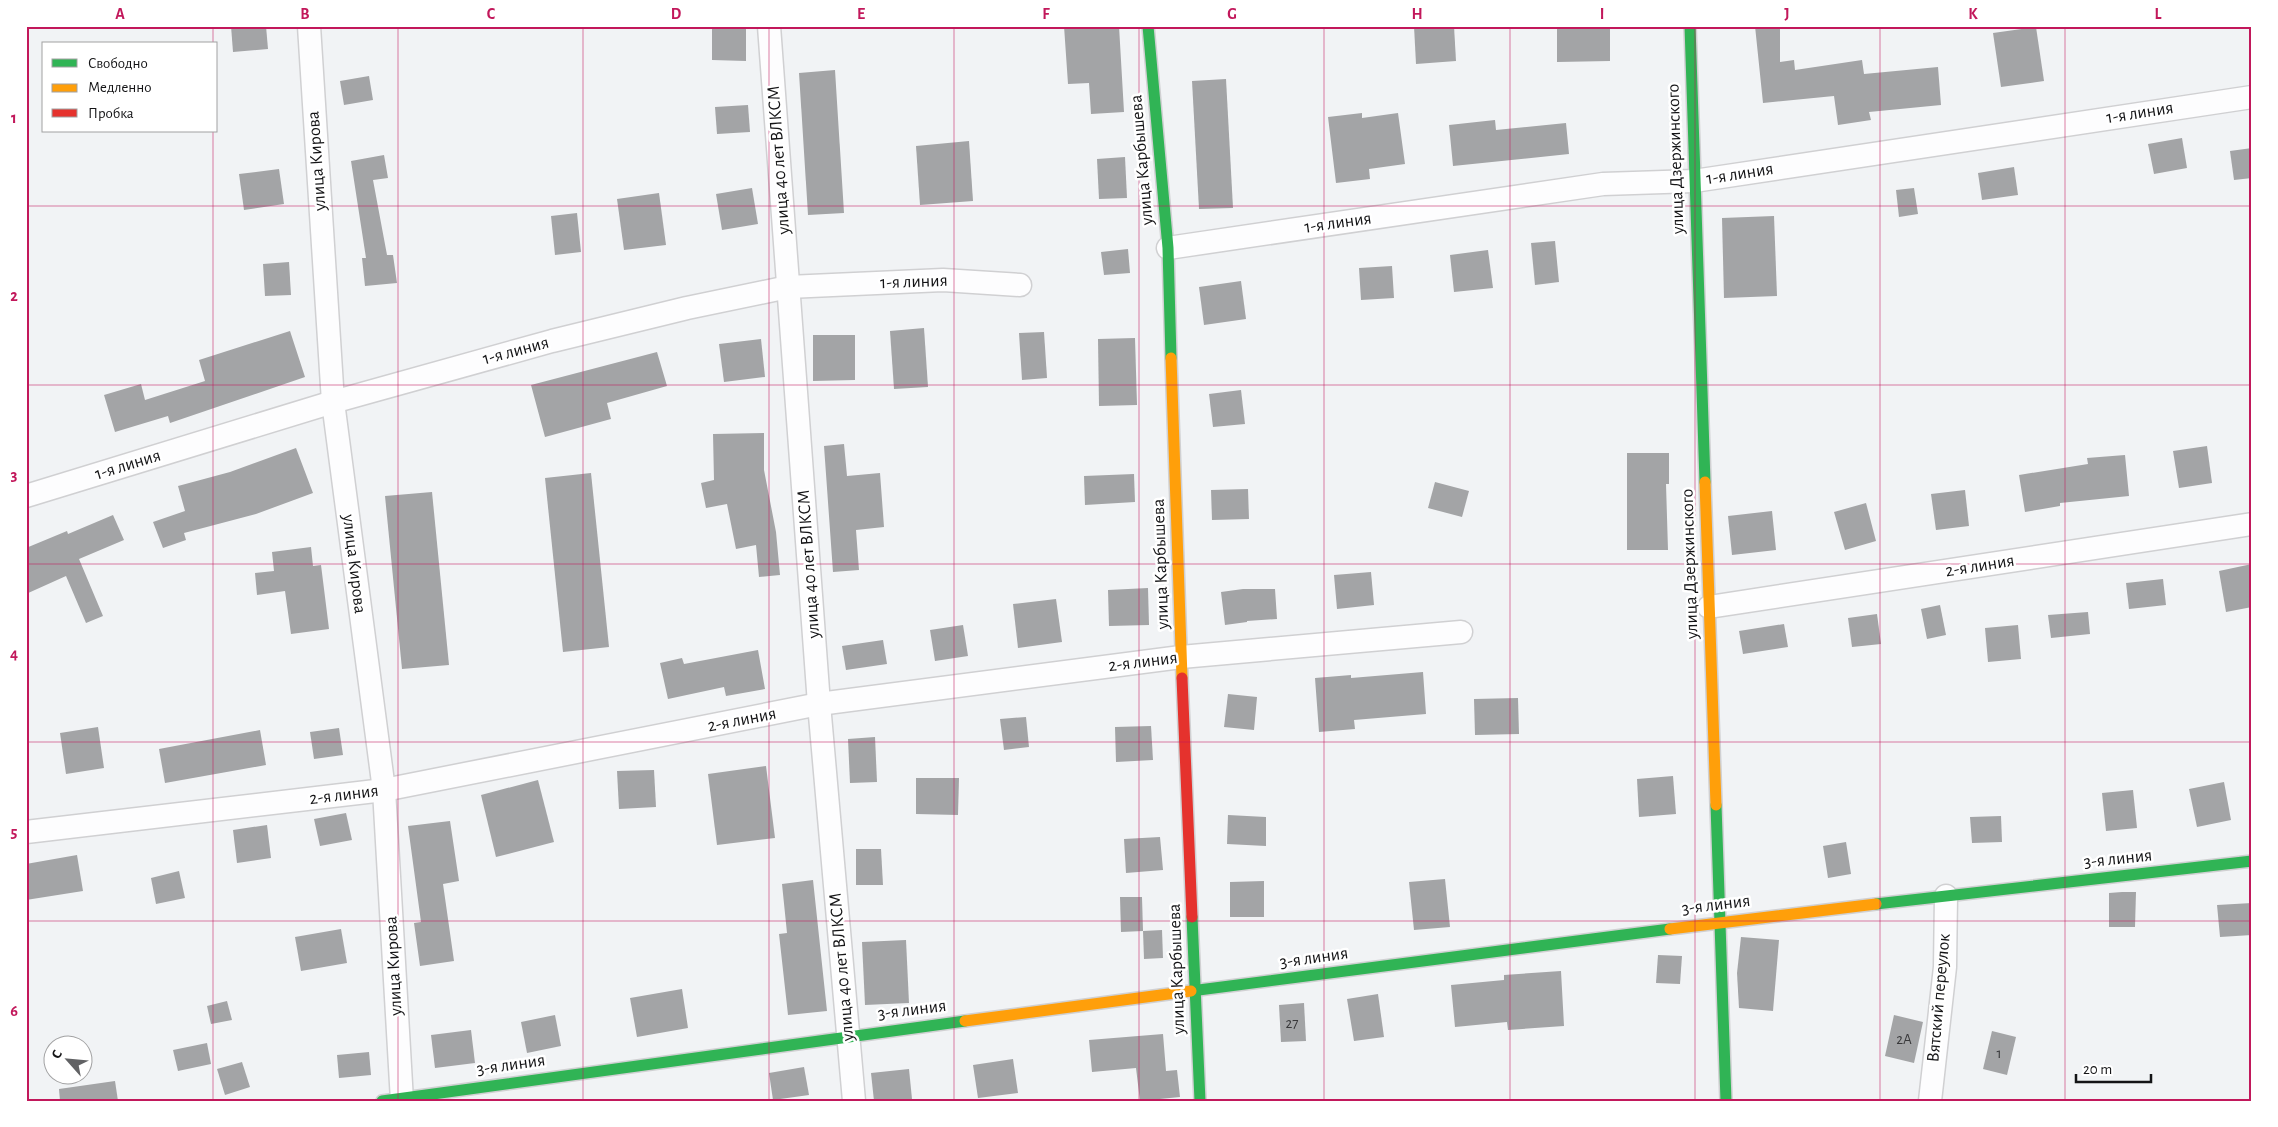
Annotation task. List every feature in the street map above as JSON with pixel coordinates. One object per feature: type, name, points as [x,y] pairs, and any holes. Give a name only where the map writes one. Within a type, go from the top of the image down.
[{"type":"street","name":"улица Кирова","points":[[308,26],[333,402],[384,790],[396,1100]]},
{"type":"street","name":"улица 40 лет ВЛКСМ","points":[[769,26],[819,704],[854,1101]]},
{"type":"street","name":"улица Карбышева","points":[[1148,26],[1168,248],[1181,657],[1200,1101]]},
{"type":"street","name":"улица Дзержинского","points":[[1690,26],[1726,1101]]},
{"type":"street","name":"1-я линия","points":[[1168,248],[1603,184],[1694,180],[2252,96]]},
{"type":"street","name":"1-я линия","points":[[26,496],[333,402],[552,341],[788,286],[943,280],[1020,284]]},
{"type":"street","name":"2-я линия","points":[[1709,607],[2252,524]]},
{"type":"street","name":"2-я линия","points":[[26,832],[384,790],[819,704],[1181,657],[1461,632]]},
{"type":"street","name":"3-я линия","points":[[396,1100],[847,1036],[1720,922],[2252,861]]},
{"type":"street","name":"Вятский переулок","points":[[1930,1101],[1945,967],[1946,896]]},
{"type":"building","points":[[231,26],[266,26],[268,49],[233,52]]},
{"type":"building","points":[[1064,26],[1119,26],[1124,112],[1091,114],[1089,83],[1068,84]]},
{"type":"building","points":[[1414,26],[1454,26],[1456,61],[1416,64]]},
{"type":"building","points":[[1557,26],[1610,26],[1610,61],[1557,62]]},
{"type":"building","points":[[1755,26],[1780,26],[1780,62],[1794,60],[1795,70],[1862,60],[1864,74],[1938,67],[1941,105],[1869,112],[1871,120],[1838,125],[1834,96],[1763,103]]},
{"type":"building","points":[[2036,27],[2044,81],[2001,87],[1993,33]]},
{"type":"building","points":[[712,29],[746,29],[746,61],[712,60]]},
{"type":"building","points":[[835,70],[844,213],[808,215],[799,73]]},
{"type":"building","points":[[369,76],[373,100],[344,105],[340,81]]},
{"type":"building","points":[[1226,79],[1233,208],[1199,209],[1192,81]]},
{"type":"building","points":[[748,105],[750,132],[717,134],[715,107]]},
{"type":"building","points":[[1362,113],[1362,118],[1398,113],[1405,164],[1369,169],[1370,179],[1336,183],[1328,117]]},
{"type":"building","points":[[1495,120],[1496,130],[1566,123],[1569,154],[1453,166],[1449,125]]},
{"type":"building","points":[[2182,138],[2187,168],[2154,174],[2148,144]]},
{"type":"building","points":[[969,141],[973,201],[920,205],[916,146]]},
{"type":"building","points":[[2252,148],[2252,178],[2234,180],[2230,151]]},
{"type":"building","points":[[384,155],[388,178],[373,180],[387,255],[393,255],[397,283],[365,286],[362,258],[366,258],[351,161]]},
{"type":"building","points":[[1125,157],[1127,198],[1099,199],[1097,159]]},
{"type":"building","points":[[2014,167],[2018,195],[1982,200],[1978,173]]},
{"type":"building","points":[[279,169],[284,204],[244,210],[239,174]]},
{"type":"building","points":[[752,188],[758,224],[722,230],[716,194]]},
{"type":"building","points":[[1914,188],[1918,214],[1899,217],[1896,190]]},
{"type":"building","points":[[659,193],[666,245],[624,250],[617,199]]},
{"type":"building","points":[[577,213],[581,252],[555,255],[551,216]]},
{"type":"building","points":[[1774,216],[1777,296],[1724,298],[1722,218]]},
{"type":"building","points":[[1555,241],[1559,282],[1535,285],[1531,243]]},
{"type":"building","points":[[1128,249],[1130,273],[1104,275],[1101,252]]},
{"type":"building","points":[[1488,250],[1493,288],[1454,292],[1450,255]]},
{"type":"building","points":[[289,262],[291,295],[265,296],[263,264]]},
{"type":"building","points":[[1392,266],[1394,298],[1361,300],[1359,268]]},
{"type":"building","points":[[1241,281],[1246,319],[1204,325],[1199,287]]},
{"type":"building","points":[[924,328],[928,387],[894,389],[890,331]]},
{"type":"building","points":[[290,331],[305,377],[170,423],[168,416],[115,432],[104,395],[141,384],[145,400],[205,381],[199,360]]},
{"type":"building","points":[[1044,332],[1047,378],[1022,380],[1019,333]]},
{"type":"building","points":[[813,335],[855,335],[855,380],[813,381]]},
{"type":"building","points":[[1135,338],[1137,405],[1099,406],[1098,339]]},
{"type":"building","points":[[761,339],[765,377],[724,382],[719,344]]},
{"type":"building","points":[[657,352],[667,386],[607,403],[611,419],[545,437],[531,385]]},
{"type":"building","points":[[1241,390],[1245,424],[1213,427],[1209,394]]},
{"type":"building","points":[[764,433],[764,470],[776,532],[780,575],[759,577],[756,545],[736,549],[727,504],[706,508],[701,483],[714,480],[713,434]]},
{"type":"building","points":[[844,444],[847,476],[880,473],[884,527],[856,530],[859,570],[833,572],[824,446]]},
{"type":"building","points":[[2207,446],[2212,483],[2179,488],[2173,451]]},
{"type":"building","points":[[296,448],[313,493],[256,514],[184,533],[186,540],[163,548],[153,522],[185,511],[178,486],[230,472]]},
{"type":"building","points":[[1627,453],[1669,453],[1669,484],[1666,484],[1668,550],[1627,550]]},
{"type":"building","points":[[2125,455],[2129,496],[2060,503],[2060,506],[2025,512],[2019,475],[2088,464],[2087,458]]},
{"type":"building","points":[[591,473],[609,647],[563,652],[545,478]]},
{"type":"building","points":[[1134,474],[1135,502],[1085,505],[1084,476]]},
{"type":"building","points":[[1435,482],[1469,491],[1462,517],[1428,508]]},
{"type":"building","points":[[1248,489],[1249,519],[1212,520],[1211,490]]},
{"type":"building","points":[[1965,490],[1969,526],[1936,530],[1931,494]]},
{"type":"building","points":[[432,492],[449,665],[402,669],[385,496]]},
{"type":"building","points":[[1866,503],[1876,541],[1845,550],[1834,512]]},
{"type":"building","points":[[1772,511],[1776,550],[1732,555],[1728,516]]},
{"type":"building","points":[[113,515],[124,540],[79,559],[103,616],[86,623],[66,576],[26,594],[26,548],[67,531],[68,534]]},
{"type":"building","points":[[311,547],[313,566],[321,565],[329,629],[291,634],[285,591],[257,595],[255,573],[274,571],[272,552]]},
{"type":"building","points":[[2252,564],[2252,607],[2226,612],[2219,571]]},
{"type":"building","points":[[1371,572],[1374,605],[1337,609],[1334,575]]},
{"type":"building","points":[[2163,579],[2166,605],[2129,609],[2126,583]]},
{"type":"building","points":[[1148,588],[1149,625],[1109,626],[1108,590]]},
{"type":"building","points":[[1243,589],[1275,589],[1277,619],[1225,625],[1221,592]]},
{"type":"building","points":[[1056,599],[1062,642],[1018,648],[1013,604]]},
{"type":"building","points":[[1940,605],[1946,635],[1927,639],[1921,609]]},
{"type":"building","points":[[2088,612],[2090,634],[2051,638],[2048,615]]},
{"type":"building","points":[[1877,614],[1881,644],[1852,647],[1848,618]]},
{"type":"building","points":[[1784,624],[1788,647],[1743,654],[1739,631]]},
{"type":"building","points":[[963,625],[968,656],[935,661],[930,630]]},
{"type":"building","points":[[2018,625],[2021,659],[1988,662],[1985,628]]},
{"type":"building","points":[[883,640],[887,664],[846,670],[842,646]]},
{"type":"building","points":[[758,650],[765,689],[726,696],[724,687],[668,699],[660,663],[682,658],[684,664]]},
{"type":"building","points":[[1423,672],[1426,714],[1354,720],[1355,729],[1319,732],[1315,678],[1351,675],[1351,678]]},
{"type":"building","points":[[1228,694],[1257,697],[1254,730],[1224,727]]},
{"type":"building","points":[[1518,698],[1519,734],[1475,735],[1474,699]]},
{"type":"building","points":[[1026,717],[1029,747],[1004,750],[1000,719]]},
{"type":"building","points":[[1151,726],[1153,760],[1116,762],[1115,727]]},
{"type":"building","points":[[98,727],[104,768],[66,774],[60,733]]},
{"type":"building","points":[[339,728],[343,755],[314,759],[310,732]]},
{"type":"building","points":[[260,730],[266,765],[165,783],[159,749]]},
{"type":"building","points":[[875,737],[877,782],[850,783],[848,739]]},
{"type":"building","points":[[766,766],[775,838],[717,845],[708,774]]},
{"type":"building","points":[[654,770],[656,807],[619,809],[617,771]]},
{"type":"building","points":[[1673,776],[1676,814],[1639,817],[1637,779]]},
{"type":"building","points":[[916,778],[959,778],[958,815],[916,814]]},
{"type":"building","points":[[538,780],[554,842],[496,857],[481,795]]},
{"type":"building","points":[[2224,782],[2231,820],[2197,827],[2189,789]]},
{"type":"building","points":[[2133,790],[2137,828],[2106,831],[2102,793]]},
{"type":"building","points":[[346,813],[352,840],[320,846],[314,819]]},
{"type":"building","points":[[1228,815],[1266,817],[1266,846],[1227,844]]},
{"type":"building","points":[[2001,816],[2002,842],[1972,843],[1970,817]]},
{"type":"building","points":[[450,821],[459,881],[443,884],[454,961],[420,966],[414,923],[421,922],[408,826]]},
{"type":"building","points":[[267,825],[271,858],[237,863],[233,830]]},
{"type":"building","points":[[1160,837],[1163,870],[1126,873],[1124,839]]},
{"type":"building","points":[[1846,842],[1851,874],[1828,878],[1823,846]]},
{"type":"building","points":[[856,849],[881,849],[883,885],[856,885]]},
{"type":"building","points":[[77,855],[83,891],[26,900],[26,864]]},
{"type":"building","points":[[179,871],[185,898],[156,904],[151,878]]},
{"type":"building","points":[[1445,879],[1450,927],[1414,930],[1409,882]]},
{"type":"building","points":[[813,880],[827,1011],[788,1015],[779,934],[787,933],[782,884]]},
{"type":"building","points":[[1264,881],[1264,917],[1230,917],[1230,882]]},
{"type":"building","points":[[2136,892],[2135,927],[2109,927],[2109,893]]},
{"type":"building","points":[[1120,897],[1142,897],[1143,931],[1121,932]]},
{"type":"building","points":[[2252,903],[2252,935],[2220,937],[2217,905]]},
{"type":"building","points":[[341,929],[347,963],[301,971],[295,937]]},
{"type":"building","points":[[1162,930],[1163,958],[1144,959],[1143,931]]},
{"type":"building","points":[[1741,937],[1779,940],[1773,1011],[1739,1008],[1737,973]]},
{"type":"building","points":[[906,940],[909,1003],[865,1005],[862,942]]},
{"type":"building","points":[[1658,955],[1682,956],[1680,984],[1656,983]]},
{"type":"building","points":[[1561,971],[1564,1026],[1508,1030],[1507,1022],[1455,1027],[1451,985],[1504,980],[1504,975]]},
{"type":"building","points":[[682,989],[688,1028],[637,1037],[630,998]]},
{"type":"building","points":[[1378,994],[1384,1037],[1354,1041],[1347,999]]},
{"type":"building","points":[[227,1001],[232,1020],[211,1024],[207,1006]]},
{"type":"building","points":[[1304,1003],[1306,1041],[1281,1042],[1279,1005]]},
{"type":"building","points":[[555,1015],[561,1046],[527,1053],[521,1022]]},
{"type":"building","points":[[1894,1015],[1923,1022],[1914,1063],[1885,1056]]},
{"type":"building","points":[[471,1030],[475,1063],[435,1068],[431,1035]]},
{"type":"building","points":[[1992,1031],[2016,1037],[2007,1075],[1983,1069]]},
{"type":"building","points":[[1163,1034],[1166,1071],[1177,1070],[1180,1097],[1140,1101],[1136,1068],[1092,1072],[1089,1040]]},
{"type":"building","points":[[207,1043],[211,1064],[178,1071],[173,1050]]},
{"type":"building","points":[[369,1052],[371,1075],[339,1078],[337,1055]]},
{"type":"building","points":[[1013,1059],[1018,1093],[978,1098],[973,1065]]},
{"type":"building","points":[[242,1062],[250,1087],[225,1095],[217,1069]]},
{"type":"building","points":[[804,1067],[809,1095],[773,1100],[769,1073]]},
{"type":"building","points":[[909,1069],[912,1099],[874,1101],[871,1073]]},
{"type":"building","points":[[115,1081],[118,1101],[60,1101],[59,1089]]},
{"type":"traffic: fast","points":[[1148,26],[1168,248],[1171,358]]},
{"type":"traffic: fast","points":[[1690,26],[1705,482]]},
{"type":"traffic: fast","points":[[1716,805],[1726,1101]]},
{"type":"traffic: fast","points":[[1876,904],[2252,861]]},
{"type":"traffic: fast","points":[[1192,917],[1200,1101]]},
{"type":"traffic: fast","points":[[1191,991],[1670,929]]},
{"type":"traffic: fast","points":[[382,1101],[965,1021]]},
{"type":"traffic: slow","points":[[1171,358],[1182,678]]},
{"type":"traffic: slow","points":[[1705,482],[1716,805]]},
{"type":"traffic: slow","points":[[1670,929],[1876,904]]},
{"type":"traffic: slow","points":[[965,1021],[1191,991]]},
{"type":"traffic: jam","points":[[1182,678],[1192,917]]}]
